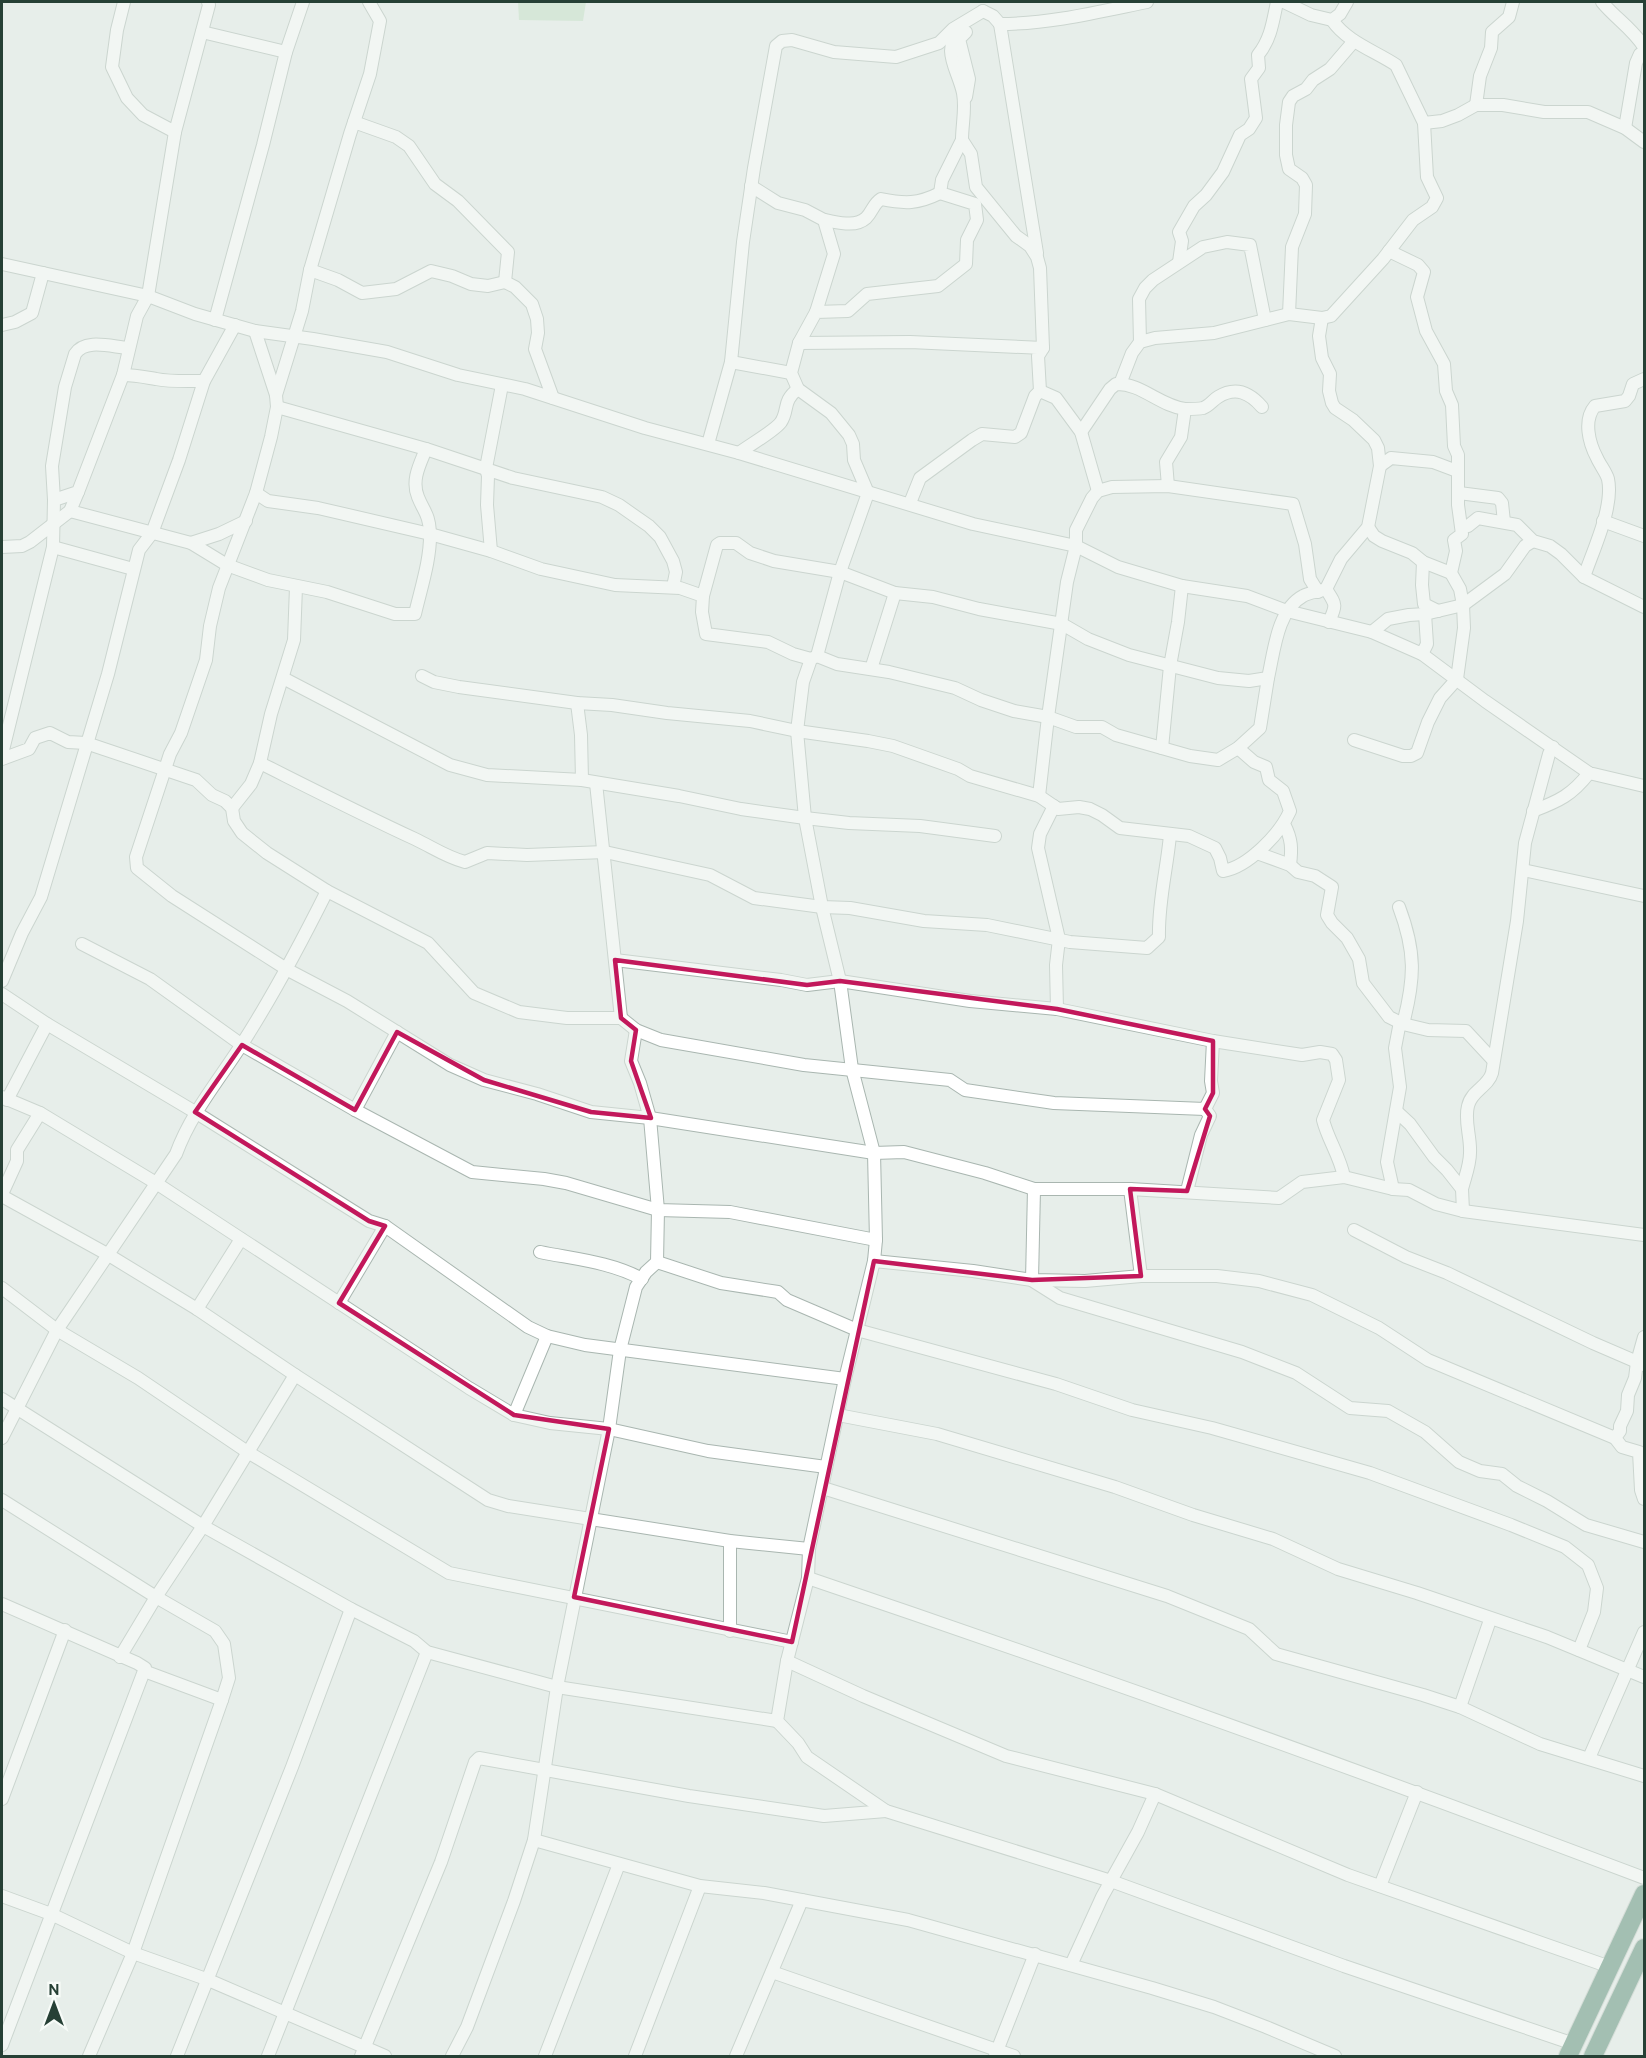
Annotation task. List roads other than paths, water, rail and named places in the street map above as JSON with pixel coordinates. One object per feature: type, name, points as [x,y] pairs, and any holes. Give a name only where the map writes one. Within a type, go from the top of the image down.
[{"type":"highway","points":[[1571,2050],[1644,1893]]},
{"type":"highway","points":[[1593,2056],[1644,1948]]},
{"type":"street","points":[[124,2],[117,30],[112,67],[127,98],[143,115],[175,132]]},
{"type":"street","points":[[2,547],[22,546],[70,512],[123,375],[137,316],[148,296],[175,132],[208,2]]},
{"type":"street","points":[[215,320],[264,145],[286,52],[303,2]]},
{"type":"street","points":[[369,2],[380,21],[370,74],[310,270],[256,493],[227,565],[210,626],[206,660],[139,843],[136,857],[137,868],[172,896],[288,970],[347,1001],[450,1065],[484,1080],[591,1112],[650,1118],[873,1153],[903,1152],[985,1173],[1034,1189],[1187,1191],[1279,1198],[1302,1182],[1344,1177],[1393,1189],[1409,1190],[1436,1204],[1463,1211],[1644,1235]]},
{"type":"street","points":[[708,444],[731,362],[743,242],[776,46],[782,41],[792,40],[834,52],[896,57],[939,43],[953,29],[993,2]]},
{"type":"street","points":[[1000,24],[1028,24],[1092,14],[1147,2]]},
{"type":"street","points":[[1179,262],[1182,241],[1179,232],[1184,220],[1223,172],[1240,135],[1249,129],[1256,118],[1251,79],[1258,68],[1258,55],[1266,45],[1272,29],[1277,2]]},
{"type":"street","points":[[1081,432],[1110,389],[1119,384],[1132,352],[1140,342],[1155,338],[1214,333],[1290,314],[1322,318],[1334,314],[1413,220],[1432,207],[1437,198],[1427,177],[1424,123],[1417,105],[1407,92],[1396,65],[1354,41],[1332,20],[1311,15],[1284,2]]},
{"type":"street","points":[[1332,20],[1340,14],[1347,2]]},
{"type":"street","points":[[1476,105],[1480,76],[1491,48],[1492,33],[1509,18],[1513,2]]},
{"type":"street","points":[[1602,2],[1636,34],[1644,46]]},
{"type":"street","points":[[940,193],[942,180],[962,140],[965,110],[963,93],[950,48],[955,34],[977,14],[993,16],[1000,24],[1040,268],[1043,348],[1038,356],[1040,392]]},
{"type":"street","points":[[202,32],[286,52]]},
{"type":"street","points":[[1290,314],[1292,247],[1305,214],[1306,185],[1302,178],[1289,169],[1286,155],[1289,102],[1293,96],[1306,89],[1313,80],[1330,69],[1354,41]]},
{"type":"street","points":[[1625,128],[1636,63],[1640,54],[1644,52]]},
{"type":"street","points":[[1424,123],[1442,121],[1476,105],[1503,105],[1544,112],[1588,112],[1625,128],[1644,142]]},
{"type":"street","points":[[354,122],[396,137],[409,146],[435,184],[458,201],[508,252],[506,282]]},
{"type":"street","points":[[962,140],[972,154],[976,187],[1016,236],[1030,246],[1037,257]]},
{"type":"street","points":[[751,186],[778,203],[805,210],[824,220],[853,224],[866,218],[875,202],[881,199],[919,203],[940,193],[975,204],[977,220],[967,240],[966,264],[933,288],[867,294],[848,311],[816,312]]},
{"type":"street","points":[[777,1721],[787,1660],[808,1578],[809,1549],[845,1379],[874,1261],[876,1240],[873,1153],[852,1069],[840,981],[822,907],[805,818],[797,732],[803,682],[814,658],[840,572],[868,493],[854,460],[853,444],[849,435],[831,413],[798,389],[791,374],[799,344],[816,312],[834,254],[824,220]]},
{"type":"street","points":[[1140,342],[1139,299],[1145,288],[1153,280],[1203,247],[1227,242],[1250,245],[1265,320]]},
{"type":"street","points":[[1389,251],[1418,265],[1424,272],[1417,297],[1418,304],[1426,332],[1444,364],[1446,390],[1452,405],[1454,446],[1458,455],[1458,505],[1462,534],[1454,540],[1456,551],[1451,573]]},
{"type":"street","points":[[2,264],[148,296],[195,314],[255,331],[387,352],[458,375],[525,389],[645,428],[739,453],[973,524],[1076,546],[1118,567],[1182,586],[1247,596],[1287,610],[1372,632],[1422,654],[1589,773],[1643,791]]},
{"type":"street","points":[[310,270],[338,280],[362,293],[396,289],[431,271],[471,284],[488,286],[506,282],[515,287],[532,304],[537,319],[538,333],[535,349],[553,398]]},
{"type":"street","points":[[2,325],[15,322],[32,313],[43,273]]},
{"type":"street","points":[[1269,678],[1249,681],[1218,678],[1170,666],[1129,655],[1088,639],[1062,624],[979,609],[933,597],[895,593],[840,572],[774,561],[750,553],[736,543],[717,545],[703,596],[702,612],[706,634],[768,642],[794,654],[837,664],[889,672],[955,688],[993,705],[1014,711],[1047,717],[1076,727],[1102,727],[1116,735],[1190,756],[1218,760],[1238,748],[1260,728],[1279,633],[1287,610],[1303,596],[1322,590],[1341,559],[1368,527],[1380,466],[1378,448],[1374,440],[1332,403],[1329,391],[1330,374],[1322,358],[1318,336],[1322,318]]},
{"type":"street","points":[[2,981],[21,933],[41,897],[108,674],[139,550],[152,533],[179,460],[204,381],[235,325]]},
{"type":"street","points":[[255,331],[277,401]]},
{"type":"street","points":[[799,344],[910,342],[1043,348]]},
{"type":"street","points":[[2,757],[53,547],[55,523],[52,466],[65,387],[75,354],[88,345],[128,348]]},
{"type":"street","points":[[731,362],[791,374]]},
{"type":"street","points":[[123,375],[204,381]]},
{"type":"street","points":[[1584,577],[1603,521],[1609,486],[1589,435],[1589,414],[1595,406],[1625,401],[1634,384],[1644,380]]},
{"type":"street","points":[[1119,384],[1146,392],[1166,404],[1185,409],[1205,408],[1218,397],[1241,392],[1253,396],[1262,407]]},
{"type":"street","points":[[491,551],[487,505],[489,476],[486,468],[502,385]]},
{"type":"street","points":[[739,453],[781,422],[791,394],[798,389]]},
{"type":"street","points":[[1040,392],[1056,398],[1081,432],[1098,491]]},
{"type":"street","points":[[910,504],[920,478],[972,440],[982,434],[1015,437],[1021,434],[1035,396],[1040,392]]},
{"type":"street","points":[[277,401],[513,478],[602,497],[620,505],[660,537],[673,561],[676,572],[673,587]]},
{"type":"street","points":[[1168,486],[1166,462],[1181,437],[1185,409]]},
{"type":"street","points":[[70,512],[191,543],[227,565],[268,580],[327,592],[395,614],[415,614],[427,562],[430,534],[428,514],[418,498],[415,484],[417,471],[426,449]]},
{"type":"street","points":[[1380,466],[1390,459],[1402,459],[1433,462],[1457,471]]},
{"type":"street","points":[[1040,796],[1047,717],[1067,582],[1076,546],[1076,530],[1098,491],[1112,487],[1168,486],[1293,504],[1305,544],[1310,579],[1334,601],[1335,607],[1329,622]]},
{"type":"street","points":[[54,500],[78,492]]},
{"type":"street","points":[[256,493],[268,501],[318,508],[430,534],[491,551],[541,569],[606,583],[680,588],[703,596]]},
{"type":"street","points":[[1459,493],[1498,498],[1502,503],[1504,522]]},
{"type":"street","points":[[1462,527],[1468,526],[1478,518],[1517,525],[1533,541],[1550,546],[1584,577],[1644,607]]},
{"type":"street","points":[[191,543],[219,534],[246,521]]},
{"type":"street","points":[[1603,521],[1644,536]]},
{"type":"street","points":[[1354,740],[1384,752],[1411,756],[1417,753],[1428,722],[1440,698],[1457,679],[1464,628],[1460,589],[1451,573],[1423,562],[1412,553],[1382,541],[1374,536],[1368,527]]},
{"type":"street","points":[[1372,632],[1388,619],[1463,605],[1505,574],[1525,546],[1533,541]]},
{"type":"street","points":[[53,547],[133,569]]},
{"type":"street","points":[[1422,654],[1427,644],[1431,612],[1424,604],[1423,562]]},
{"type":"street","points":[[1162,748],[1170,666],[1182,586]]},
{"type":"street","points":[[232,808],[251,784],[260,763],[271,714],[294,640],[296,587]]},
{"type":"street","points":[[871,669],[895,593]]},
{"type":"street","points":[[422,676],[434,682],[459,687],[577,703],[750,721],[797,732],[868,741],[893,747],[958,769],[970,776],[1040,796],[1058,808],[1090,809],[1120,828],[1189,836],[1215,848],[1223,871],[1230,870],[1257,853],[1284,824],[1290,811],[1283,791],[1269,780],[1266,767],[1254,762],[1238,748]]},
{"type":"street","points":[[283,678],[450,765],[487,775],[582,780],[741,809],[805,818],[849,823],[920,826],[995,836]]},
{"type":"street","points":[[577,703],[582,735],[582,780]]},
{"type":"street","points":[[2,757],[29,749],[35,738],[50,733],[68,742],[86,743],[195,780],[232,808],[234,821],[242,833],[267,853],[327,891],[428,943],[474,993],[519,1012],[567,1018],[621,1018],[636,1030],[661,1040],[804,1065],[950,1080],[965,1090],[1054,1103],[1205,1109]]},
{"type":"street","points":[[1463,1211],[1462,1189],[1471,1151],[1467,1109],[1472,1097],[1491,1078],[1502,1025],[1525,843],[1549,754],[1553,747]]},
{"type":"street","points":[[260,763],[432,847],[447,857],[465,862],[487,853],[527,855],[605,852],[710,875],[754,898],[871,911],[924,921],[987,925],[1059,939],[1147,948],[1159,938],[1158,915],[1170,835]]},
{"type":"street","points":[[1533,811],[1567,796],[1589,773]]},
{"type":"street","points":[[596,783],[621,1018]]},
{"type":"street","points":[[1054,806],[1040,834],[1038,848],[1059,939],[1056,965],[1057,1009]]},
{"type":"street","points":[[1284,824],[1290,835],[1292,848],[1290,865]]},
{"type":"street","points":[[1257,853],[1290,865],[1298,872],[1315,876],[1332,887],[1327,915],[1347,938],[1359,960],[1363,983],[1389,1017],[1402,1024],[1428,1030],[1466,1031],[1493,1060]]},
{"type":"street","points":[[1523,870],[1644,896]]},
{"type":"street","points":[[2,1438],[57,1330],[176,1154],[195,1112],[242,1045],[288,970],[327,891]]},
{"type":"street","points":[[1393,1189],[1387,1162],[1400,1087],[1395,1048],[1399,1028],[1411,994],[1413,973],[1407,931],[1399,907]]},
{"type":"street","points":[[82,944],[150,979],[242,1045],[355,1110],[472,1172],[566,1183],[658,1210],[730,1212],[876,1240]]},
{"type":"street","points":[[615,960],[807,985],[840,981],[970,1001],[1057,1009],[1213,1041],[1302,1055],[1320,1052],[1332,1054],[1336,1060],[1339,1080],[1323,1120],[1331,1145],[1341,1162],[1344,1177]]},
{"type":"street","points":[[2,994],[47,1024],[195,1112],[369,1221],[385,1226],[528,1327],[547,1336],[585,1346],[845,1379]]},
{"type":"street","points":[[47,1024],[4,1098],[40,1113],[156,1184],[514,1414],[550,1423],[609,1429],[708,1451],[826,1467]]},
{"type":"street","points":[[452,2056],[467,2027],[534,1840],[557,1687],[609,1429],[620,1350],[636,1287],[657,1262],[658,1210],[650,1118],[631,1061],[636,1030]]},
{"type":"street","points":[[355,1110],[397,1032]]},
{"type":"street","points":[[1205,1109],[1213,1093],[1211,1081],[1213,1041]]},
{"type":"street","points":[[1187,1191],[1201,1135],[1210,1116],[1205,1109]]},
{"type":"street","points":[[1396,1111],[1410,1124],[1434,1157],[1462,1189]]},
{"type":"street","points":[[40,1113],[16,1150],[17,1161],[2,1195],[107,1254],[197,1309],[488,1500],[508,1506],[729,1541],[809,1549]]},
{"type":"street","points":[[1032,1280],[1034,1189]]},
{"type":"street","points":[[1130,1189],[1141,1276]]},
{"type":"street","points":[[339,1303],[385,1226]]},
{"type":"street","points":[[1354,1230],[1406,1257],[1448,1273],[1593,1343],[1641,1363]]},
{"type":"street","points":[[197,1309],[241,1239]]},
{"type":"street","points":[[540,1252],[617,1268],[642,1279]]},
{"type":"street","points":[[874,1261],[973,1271],[1032,1280],[1085,1281],[1141,1276],[1217,1276],[1259,1281],[1312,1295],[1379,1328],[1428,1360],[1615,1438],[1622,1447],[1639,1452],[1641,1490],[1644,1499]]},
{"type":"street","points":[[657,1262],[722,1283],[778,1292],[787,1300],[857,1330],[1056,1384],[1132,1410],[1212,1428],[1351,1467],[1565,1547],[1588,1565],[1597,1588],[1594,1612],[1579,1650]]},
{"type":"street","points":[[1032,1280],[1060,1298],[1242,1352],[1296,1373],[1350,1407],[1388,1411],[1425,1432],[1460,1462],[1480,1471],[1502,1474],[1517,1486],[1586,1525],[1644,1542]]},
{"type":"street","points":[[2,1288],[57,1330],[138,1378],[246,1451],[449,1573],[792,1642]]},
{"type":"street","points":[[514,1414],[547,1336]]},
{"type":"street","points":[[1615,1438],[1627,1411],[1629,1395],[1641,1363],[1644,1338]]},
{"type":"street","points":[[120,1657],[295,1375]]},
{"type":"street","points":[[2,1399],[202,1526],[351,1609],[414,1641],[427,1652],[557,1687],[777,1721],[798,1743],[807,1757],[886,1811],[1111,1881],[1571,2050]]},
{"type":"street","points":[[838,1415],[937,1434],[1115,1487],[1193,1515],[1273,1539],[1338,1569],[1417,1593],[1579,1650],[1644,1677]]},
{"type":"street","points":[[823,1488],[1167,1596],[1249,1629],[1276,1654],[1460,1707],[1540,1743],[1644,1776]]},
{"type":"street","points":[[2,1500],[156,1597],[215,1631],[224,1644],[229,1678],[222,1700],[133,1953],[89,2056]]},
{"type":"street","points":[[729,1541],[730,1631]]},
{"type":"street","points":[[808,1578],[1086,1673],[1417,1792],[1644,1878]]},
{"type":"street","points":[[2,1604],[137,1663],[144,1668],[144,1671],[222,1700]]},
{"type":"street","points":[[177,2056],[292,1767],[351,1609]]},
{"type":"street","points":[[1460,1707],[1490,1620]]},
{"type":"street","points":[[2,1799],[65,1630]]},
{"type":"street","points":[[1589,1758],[1644,1632]]},
{"type":"street","points":[[268,2056],[427,1652]]},
{"type":"street","points":[[787,1660],[863,1696],[1006,1756],[1155,1794],[1380,1887],[1610,1967]]},
{"type":"street","points":[[2,2044],[144,1671]]},
{"type":"street","points":[[363,2052],[441,1862],[475,1762],[479,1758],[689,1797],[824,1816],[886,1811]]},
{"type":"street","points":[[1380,1887],[1417,1792]]},
{"type":"street","points":[[1071,1965],[1155,1794]]},
{"type":"street","points":[[534,1840],[700,1886],[764,1893],[908,1920],[1035,1954],[1214,2007],[1335,2056]]},
{"type":"street","points":[[545,2056],[619,1864]]},
{"type":"street","points":[[635,2056],[700,1886]]},
{"type":"street","points":[[2,1896],[51,1914],[133,1953],[206,1979],[363,2052],[385,2056]]},
{"type":"street","points":[[736,2056],[801,1900]]},
{"type":"street","points":[[996,2054],[1035,1954]]},
{"type":"street","points":[[772,1972],[996,2054],[1014,2056]]}]
